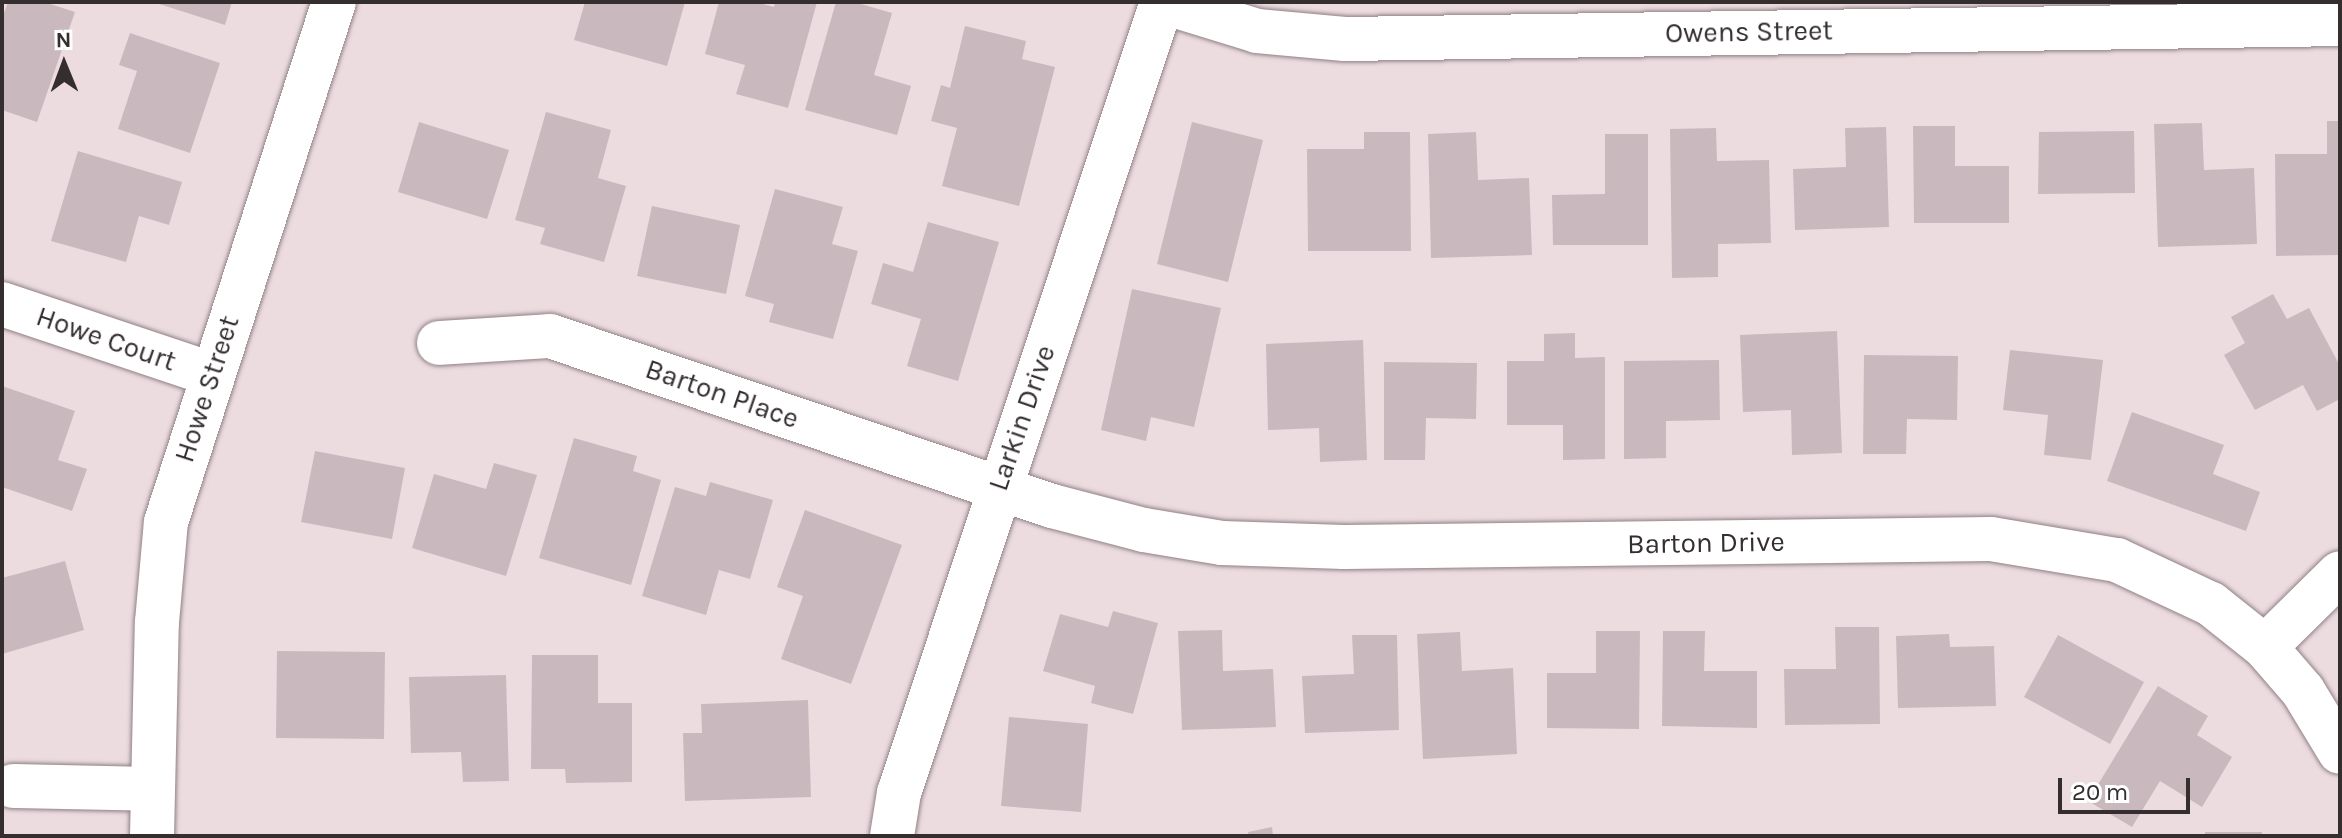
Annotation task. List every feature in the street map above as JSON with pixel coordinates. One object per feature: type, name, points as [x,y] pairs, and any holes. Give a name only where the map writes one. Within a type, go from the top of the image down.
[{"type":"street","name":"Howe Street","points":[[152,836],[157,622],[166,522],[211,374],[334,2]]},
{"type":"street","name":"Owens Street","points":[[1162,2],[1257,31],[1345,39],[2340,24]]},
{"type":"street","name":"Larkin Drive","points":[[892,836],[899,793],[1162,2]]},
{"type":"street","name":"Howe Court","points":[[2,304],[211,374]]},
{"type":"street","name":"Barton Place","points":[[439,343],[550,336],[998,488]]},
{"type":"street","name":"Barton Drive","points":[[998,488],[1144,530],[1222,543],[1359,547],[1991,539],[2117,560],[2211,604],[2265,647],[2303,691],[2340,752]]},
{"type":"street","points":[[2265,647],[2340,573]]},
{"type":"street","points":[[13,786],[152,789]]},
{"type":"building","points":[[8,2],[44,2],[75,12],[37,122],[2,110],[2,19]]},
{"type":"building","points":[[153,2],[232,2],[225,25]]},
{"type":"building","points":[[585,2],[685,2],[667,66],[574,40]]},
{"type":"building","points":[[719,2],[756,2],[774,7],[775,2],[817,2],[788,108],[736,94],[745,65],[705,54]]},
{"type":"building","points":[[836,2],[854,2],[892,13],[874,75],[911,86],[897,135],[805,110]]},
{"type":"building","points":[[965,26],[1026,41],[1022,59],[1055,67],[1019,206],[942,186],[957,128],[931,121],[941,85],[950,88]]},
{"type":"building","points":[[130,33],[220,63],[190,153],[118,129],[137,71],[119,65]]},
{"type":"building","points":[[546,112],[611,130],[598,178],[626,186],[604,262],[540,244],[545,228],[515,220]]},
{"type":"building","points":[[2327,121],[2340,121],[2340,255],[2276,256],[2275,154],[2327,154]]},
{"type":"building","points":[[419,122],[509,150],[487,219],[398,192]]},
{"type":"building","points":[[1192,122],[1263,140],[1228,282],[1157,264]]},
{"type":"building","points":[[2202,123],[2204,170],[2254,168],[2257,244],[2158,247],[2154,124]]},
{"type":"building","points":[[1913,126],[1955,126],[1955,166],[2009,166],[2009,223],[1914,223]]},
{"type":"building","points":[[1886,127],[1889,227],[1795,230],[1793,169],[1846,167],[1845,128]]},
{"type":"building","points":[[1716,128],[1717,161],[1769,160],[1771,243],[1718,244],[1718,277],[1672,278],[1670,129]]},
{"type":"building","points":[[2134,131],[2135,193],[2038,194],[2039,132]]},
{"type":"building","points":[[1364,132],[1410,132],[1411,251],[1308,251],[1307,149],[1364,149]]},
{"type":"building","points":[[1476,132],[1478,180],[1529,178],[1532,255],[1431,258],[1428,134]]},
{"type":"building","points":[[1605,134],[1648,134],[1648,245],[1553,245],[1552,195],[1605,194]]},
{"type":"building","points":[[78,151],[182,182],[169,225],[139,216],[126,262],[51,241]]},
{"type":"building","points":[[775,189],[843,207],[832,244],[858,251],[833,339],[769,322],[774,304],[745,296]]},
{"type":"building","points":[[652,206],[740,225],[726,294],[637,276]]},
{"type":"building","points":[[928,222],[999,242],[958,381],[907,366],[921,319],[871,304],[883,263],[913,272]]},
{"type":"building","points":[[1132,289],[1221,308],[1194,427],[1151,417],[1146,441],[1101,430]]},
{"type":"building","points":[[2273,294],[2287,319],[2309,308],[2340,366],[2340,399],[2317,411],[2303,385],[2255,410],[2224,355],[2245,343],[2231,317]]},
{"type":"building","points":[[1837,331],[1842,453],[1792,455],[1791,410],[1743,412],[1740,335]]},
{"type":"building","points":[[1575,333],[1575,358],[1605,357],[1605,459],[1563,460],[1563,425],[1507,425],[1507,361],[1544,361],[1544,334]]},
{"type":"building","points":[[1363,340],[1367,460],[1320,462],[1319,428],[1268,430],[1266,344]]},
{"type":"building","points":[[2010,350],[2103,360],[2091,460],[2044,455],[2048,415],[2003,410]]},
{"type":"building","points":[[1864,355],[1958,356],[1957,420],[1907,419],[1906,454],[1863,454]]},
{"type":"building","points":[[1719,360],[1720,420],[1666,421],[1666,458],[1624,459],[1624,361]]},
{"type":"building","points":[[1384,362],[1477,363],[1476,419],[1426,418],[1425,460],[1384,460]]},
{"type":"building","points":[[2,386],[75,411],[58,460],[87,469],[72,511],[2,487]]},
{"type":"building","points":[[2132,412],[2224,445],[2213,474],[2260,492],[2246,531],[2107,481]]},
{"type":"building","points":[[574,438],[637,456],[633,471],[661,480],[631,585],[539,558]]},
{"type":"building","points":[[315,451],[405,468],[392,539],[301,522]]},
{"type":"building","points":[[494,463],[537,475],[506,576],[412,548],[434,474],[486,489]]},
{"type":"building","points":[[710,482],[773,500],[750,579],[719,570],[706,615],[642,596],[675,487],[706,496]]},
{"type":"building","points":[[805,510],[902,545],[851,684],[781,659],[803,596],[777,587]]},
{"type":"building","points":[[65,561],[84,630],[2,654],[2,578]]},
{"type":"building","points":[[1113,611],[1158,623],[1133,714],[1091,703],[1095,686],[1043,671],[1060,614],[1108,627]]},
{"type":"building","points":[[1835,627],[1879,627],[1880,724],[1785,725],[1784,669],[1836,669]]},
{"type":"building","points":[[1222,630],[1223,671],[1273,669],[1276,727],[1182,730],[1178,631]]},
{"type":"building","points":[[1596,631],[1640,631],[1639,729],[1547,728],[1547,673],[1596,673]]},
{"type":"building","points":[[1663,631],[1705,631],[1704,671],[1757,671],[1757,728],[1662,726]]},
{"type":"building","points":[[1460,632],[1462,671],[1513,668],[1517,754],[1423,759],[1417,634]]},
{"type":"building","points":[[1949,634],[1950,647],[1994,646],[1996,706],[1898,708],[1896,636]]},
{"type":"building","points":[[1352,635],[1397,635],[1399,730],[1305,733],[1302,676],[1354,674]]},
{"type":"building","points":[[2058,635],[2144,682],[2110,744],[2024,697]]},
{"type":"building","points":[[277,651],[385,652],[384,739],[276,738]]},
{"type":"building","points":[[532,655],[598,655],[598,703],[632,703],[632,782],[566,783],[565,769],[531,769]]},
{"type":"building","points":[[506,675],[509,781],[463,782],[461,752],[411,753],[409,677]]},
{"type":"building","points":[[2158,686],[2208,716],[2197,735],[2232,757],[2202,807],[2160,781],[2132,827],[2088,801]]},
{"type":"building","points":[[808,700],[811,797],[685,801],[683,733],[702,733],[701,704]]},
{"type":"building","points":[[1009,717],[1088,724],[1081,812],[1001,806]]},
{"type":"building","points":[[1272,827],[1273,836],[1249,836],[1248,832]]},
{"type":"building","points":[[2205,832],[2262,832],[2262,836],[2205,836]]}]
